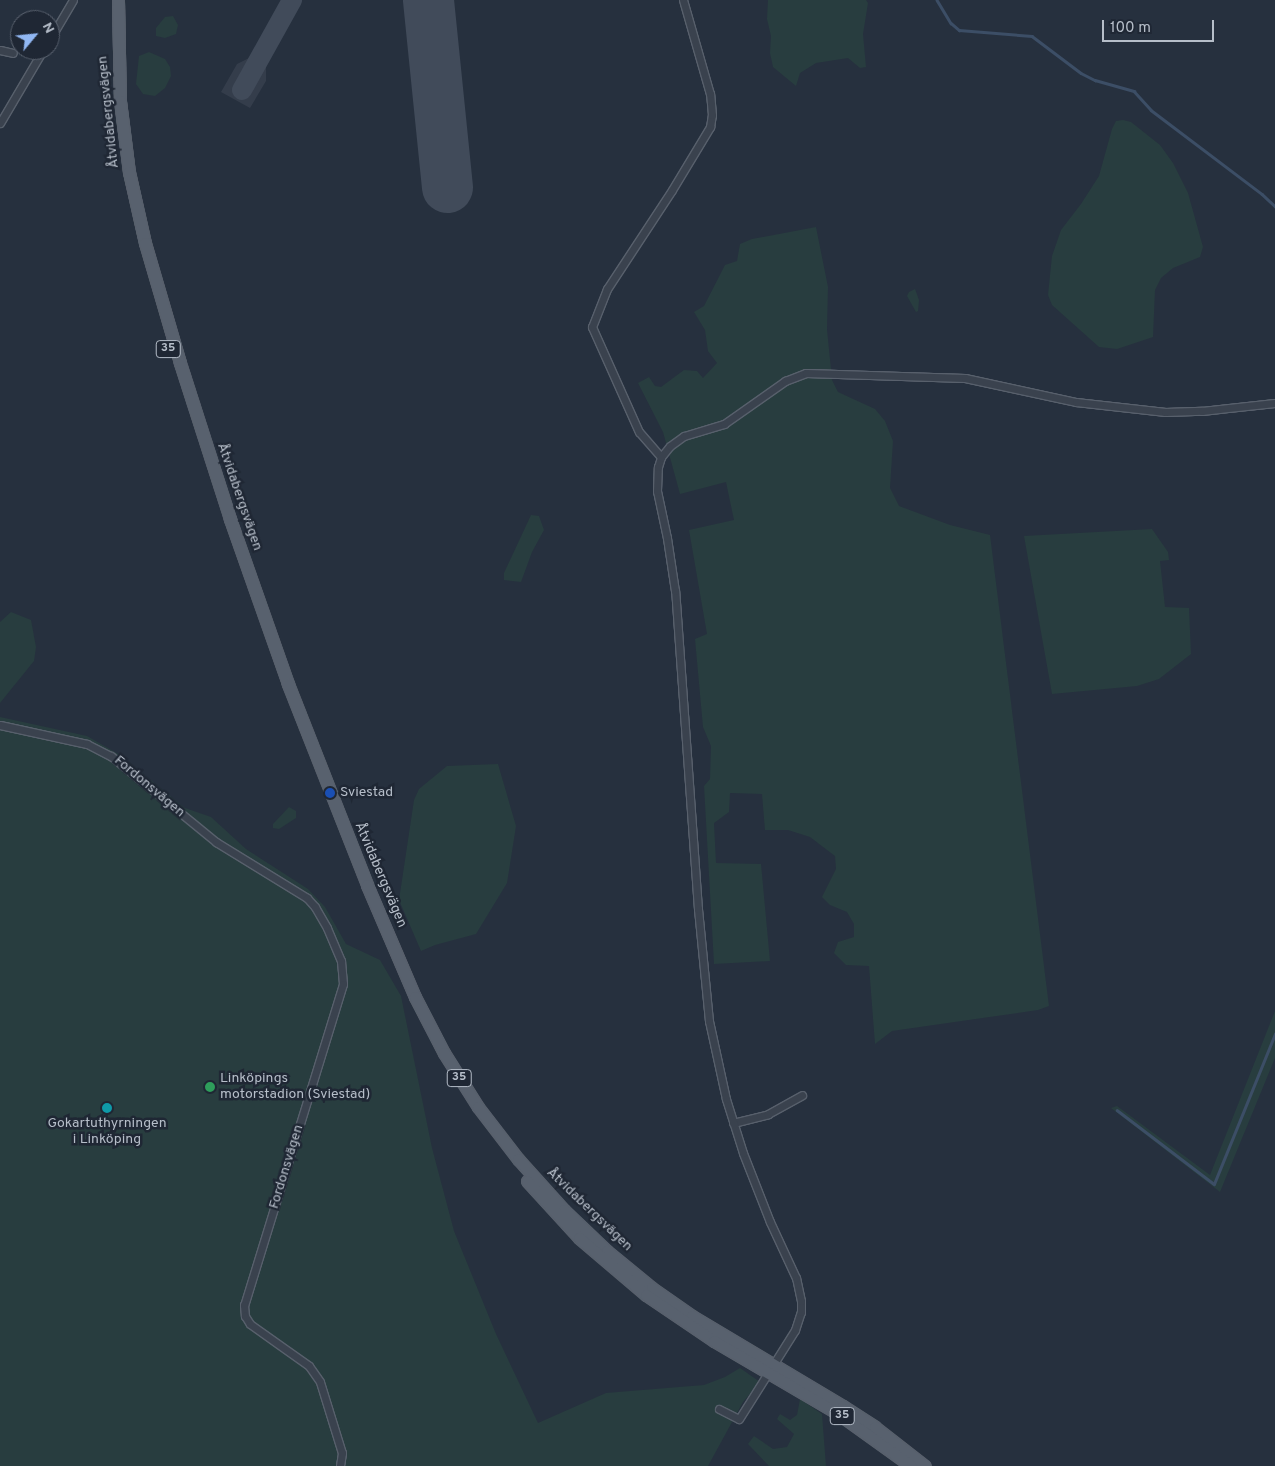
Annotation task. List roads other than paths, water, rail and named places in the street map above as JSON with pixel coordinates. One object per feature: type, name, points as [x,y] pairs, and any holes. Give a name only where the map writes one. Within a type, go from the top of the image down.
[{"type":"main road","name":"Åtvidabergsvägen","points":[[110,0],[112,94],[122,172],[138,245],[173,365],[241,575],[285,696],[334,823],[409,1000],[438,1057],[473,1111],[512,1162],[558,1216],[600,1257],[646,1295],[693,1328],[770,1368],[875,1427],[926,1466]]},
{"type":"main road","name":"Åtvidabergsvägen","points":[[118,0],[120,101],[129,172],[145,243],[180,364],[225,503],[288,684],[367,885],[415,996],[444,1053],[478,1106],[518,1159],[564,1210],[607,1251],[652,1288],[840,1414],[911,1466]]},
{"type":"street","points":[[60,22],[73,0]]},
{"type":"street","points":[[662,458],[644,439],[635,424],[592,327],[607,289],[672,190],[710,127],[712,115],[710,94],[683,0]]},
{"type":"street","points":[[0,123],[37,60]]},
{"type":"street","points":[[719,1408],[739,1419],[798,1321],[801,1312],[800,1290],[760,1197],[733,1123],[715,1054],[705,992],[675,592],[657,491],[658,467],[662,458],[670,446],[684,436],[724,424],[785,381],[806,373],[965,378],[1076,402],[1165,412],[1202,412],[1275,403]]},
{"type":"street","name":"Fordonsvägen","points":[[0,725],[86,744],[111,756],[216,842],[307,898],[315,907],[327,928],[341,961],[343,984],[244,1305],[245,1316],[250,1324],[309,1366],[320,1382],[342,1453],[340,1466]]},
{"type":"street","points":[[733,1123],[768,1114],[802,1095]]},
{"type":"waterway","points":[[937,0],[951,23],[959,30],[1032,36],[1081,73],[1095,80],[1134,91],[1151,110],[1262,194],[1275,206]]},
{"type":"waterway","points":[[1117,1110],[1214,1184],[1275,1034]]},
{"type":"place","name":"Sviestad","points":[[330,793]]},
{"type":"place","name":"Linköpings motorstadion (Sviestad)","points":[[210,1087]]},
{"type":"place","name":"Gokartuthyrningen i Linköping","points":[[107,1108]]}]
